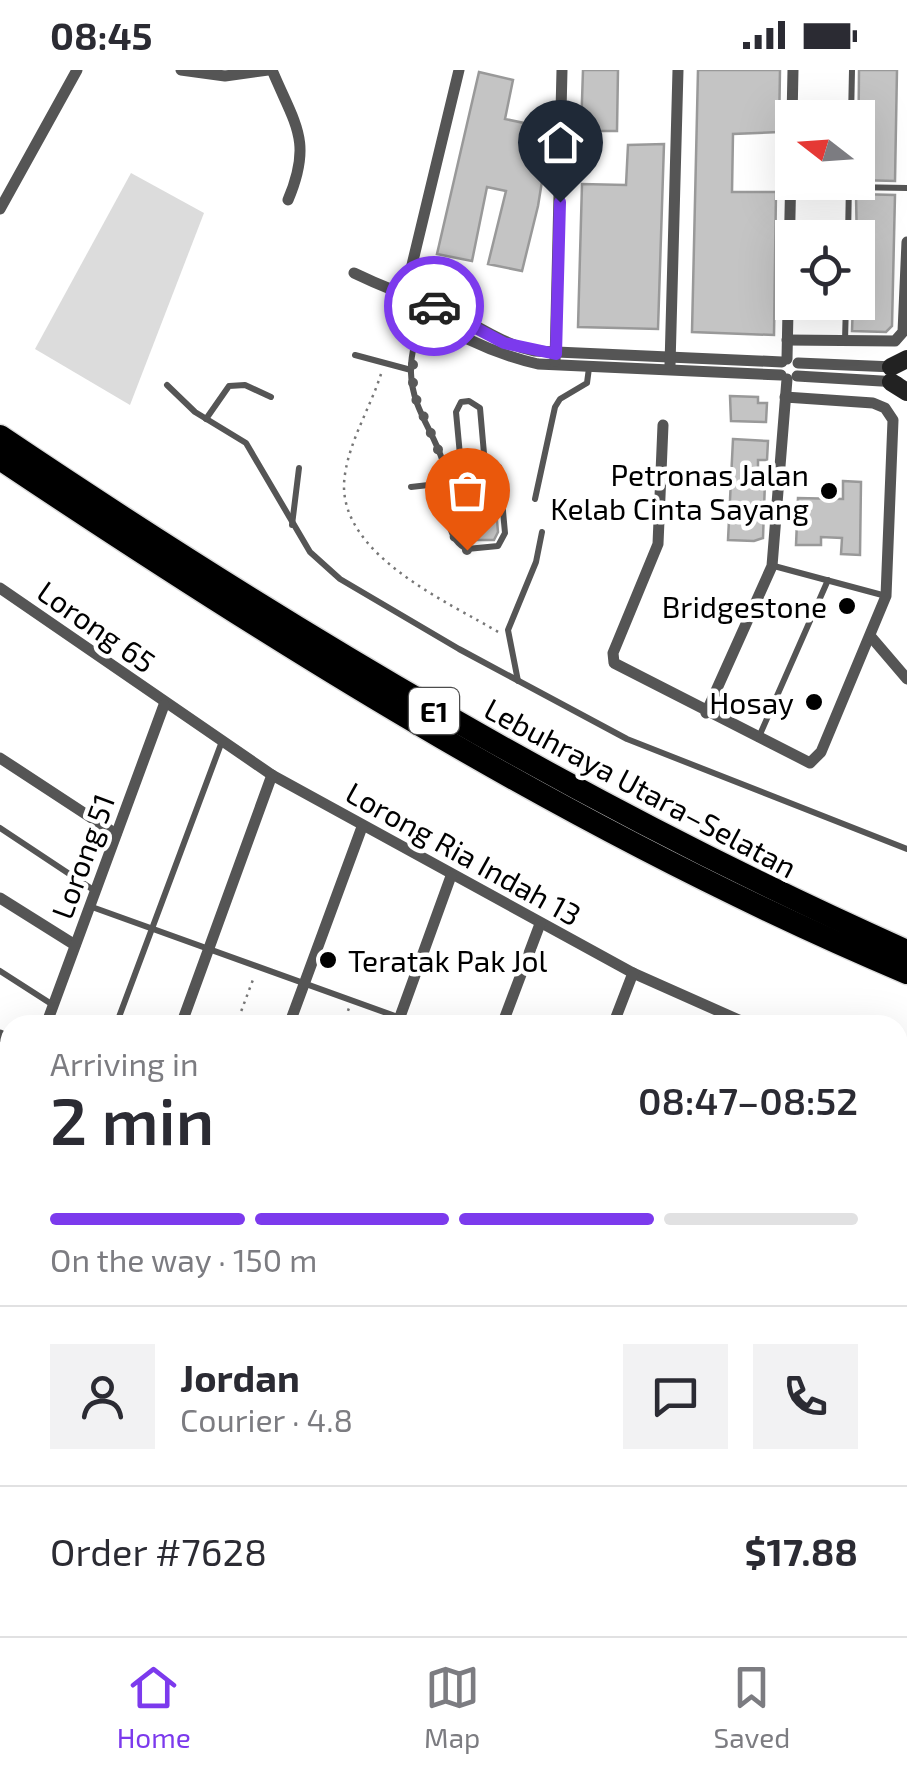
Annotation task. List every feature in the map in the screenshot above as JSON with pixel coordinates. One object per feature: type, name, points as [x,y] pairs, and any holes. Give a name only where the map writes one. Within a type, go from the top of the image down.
[{"type":"highway","name":"Lebuhraya Utara–Selatan","points":[[0,436],[312,638],[475,734],[899,959]]},
{"type":"highway","name":"Lebuhraya Utara–Selatan","points":[[0,459],[224,608],[470,756],[696,876],[899,959]]},
{"type":"street","points":[[0,209],[77,70]]},
{"type":"street","points":[[180,70],[225,76],[270,70],[303,149],[300,171],[288,200]]},
{"type":"street","points":[[404,298],[459,70]]},
{"type":"street","points":[[556,359],[562,70]]},
{"type":"street","points":[[670,364],[678,70]]},
{"type":"street","points":[[793,70],[793,100]]},
{"type":"street","points":[[706,713],[772,566],[788,369],[792,200]]},
{"type":"street","points":[[788,340],[890,343],[900,336],[907,242]]},
{"type":"street","points":[[354,273],[507,355],[902,375]]},
{"type":"street","points":[[556,359],[589,366],[670,364]]},
{"type":"street","points":[[663,425],[658,544],[613,654],[614,663],[758,740],[802,760],[815,761],[872,638],[886,596],[894,455],[890,415],[873,403],[785,398]]},
{"type":"street","name":"Lorong 65","points":[[0,588],[164,704]]},
{"type":"street","points":[[872,638],[907,679]]},
{"type":"street","name":"Lorong Ria Indah 13","points":[[164,704],[220,744],[362,827],[633,973],[729,1015]]},
{"type":"street","name":"Lorong 51","points":[[50,1015],[164,704]]},
{"type":"street","points":[[0,758],[116,834]]},
{"type":"street","points":[[185,1015],[272,776]]},
{"type":"street","points":[[293,1015],[362,827]]},
{"type":"street","points":[[400,1015],[451,876]]},
{"type":"street","points":[[0,898],[76,944]]},
{"type":"street","points":[[506,1015],[540,924]]},
{"type":"street","points":[[617,1015],[633,973]]},
{"type":"street","points":[[717,1015],[718,1010]]},
{"type":"lane","points":[[851,100],[852,70]]},
{"type":"lane","points":[[875,186],[907,188]]},
{"type":"lane","points":[[426,309],[411,370],[418,414],[444,467],[456,542],[467,550],[498,546],[505,534],[499,467],[444,467]]},
{"type":"lane","points":[[845,342],[846,320]]},
{"type":"lane","points":[[355,355],[411,370]]},
{"type":"lane","points":[[534,498],[555,407],[566,394],[587,383],[589,366]]},
{"type":"lane","points":[[206,419],[229,386],[238,383],[272,397]]},
{"type":"lane","points":[[168,385],[206,419],[246,442],[310,552],[340,579],[518,682],[628,739],[907,850]]},
{"type":"lane","points":[[461,466],[456,412],[460,402],[469,401],[480,408],[485,465]]},
{"type":"lane","points":[[292,525],[299,468]]},
{"type":"lane","points":[[411,488],[446,483]]},
{"type":"lane","points":[[518,682],[508,630],[536,562],[542,532]]},
{"type":"lane","points":[[772,566],[886,596]]},
{"type":"lane","points":[[758,740],[828,580]]},
{"type":"lane","points":[[120,1015],[220,744]]},
{"type":"lane","points":[[0,828],[95,891]]},
{"type":"lane","points":[[90,906],[385,1015]]},
{"type":"lane","points":[[0,971],[53,1005]]},
{"type":"path","points":[[384,363],[344,482],[354,523],[371,547],[403,575],[510,639]]},
{"type":"path","points":[[240,1015],[258,967]]},
{"type":"path","points":[[347,1015],[352,1000]]},
{"type":"shaded area","points":[[131,173],[204,213],[130,405],[35,349]]},
{"type":"building","points":[[583,70],[618,70],[617,131],[581,131]]},
{"type":"building","points":[[698,70],[780,70],[775,132],[733,134],[732,192],[775,192],[774,335],[692,332]]},
{"type":"building","points":[[859,70],[897,70],[895,181],[875,180],[875,100],[859,100]]},
{"type":"building","points":[[479,72],[513,80],[505,119],[548,128],[539,168],[544,169],[538,206],[522,271],[488,264],[506,191],[487,187],[472,261],[437,254]]},
{"type":"building","points":[[664,144],[658,329],[578,327],[582,184],[626,185],[628,145]]},
{"type":"building","points":[[875,194],[895,195],[892,326],[886,332],[852,331],[852,320],[875,320],[875,220],[856,220],[856,200],[875,200]]},
{"type":"building","points":[[730,396],[758,397],[758,403],[767,403],[766,422],[731,421]]},
{"type":"building","points":[[733,439],[768,441],[767,460],[758,460],[758,481],[765,481],[763,538],[754,541],[728,540]]},
{"type":"building","points":[[461,474],[493,474],[498,532],[494,540],[466,540]]},
{"type":"building","points":[[843,481],[861,482],[860,555],[841,554],[842,538],[821,537],[821,545],[796,545],[798,498],[843,499]]},
{"type":"way so far","points":[[434,306],[428,302],[417,334],[411,370],[413,392],[418,414],[443,461],[452,534],[461,548],[467,550]]},
{"type":"place","name":"Petronas Jalan Kelab Cinta Sayang","points":[[829,491]]},
{"type":"place","name":"Bridgestone","points":[[847,606]]},
{"type":"place","name":"Hosay","points":[[814,702]]},
{"type":"place","name":"Teratak Pak Jol","points":[[328,960]]},
{"type":"route","points":[[434,306],[504,343],[556,354],[560,202]]}]
